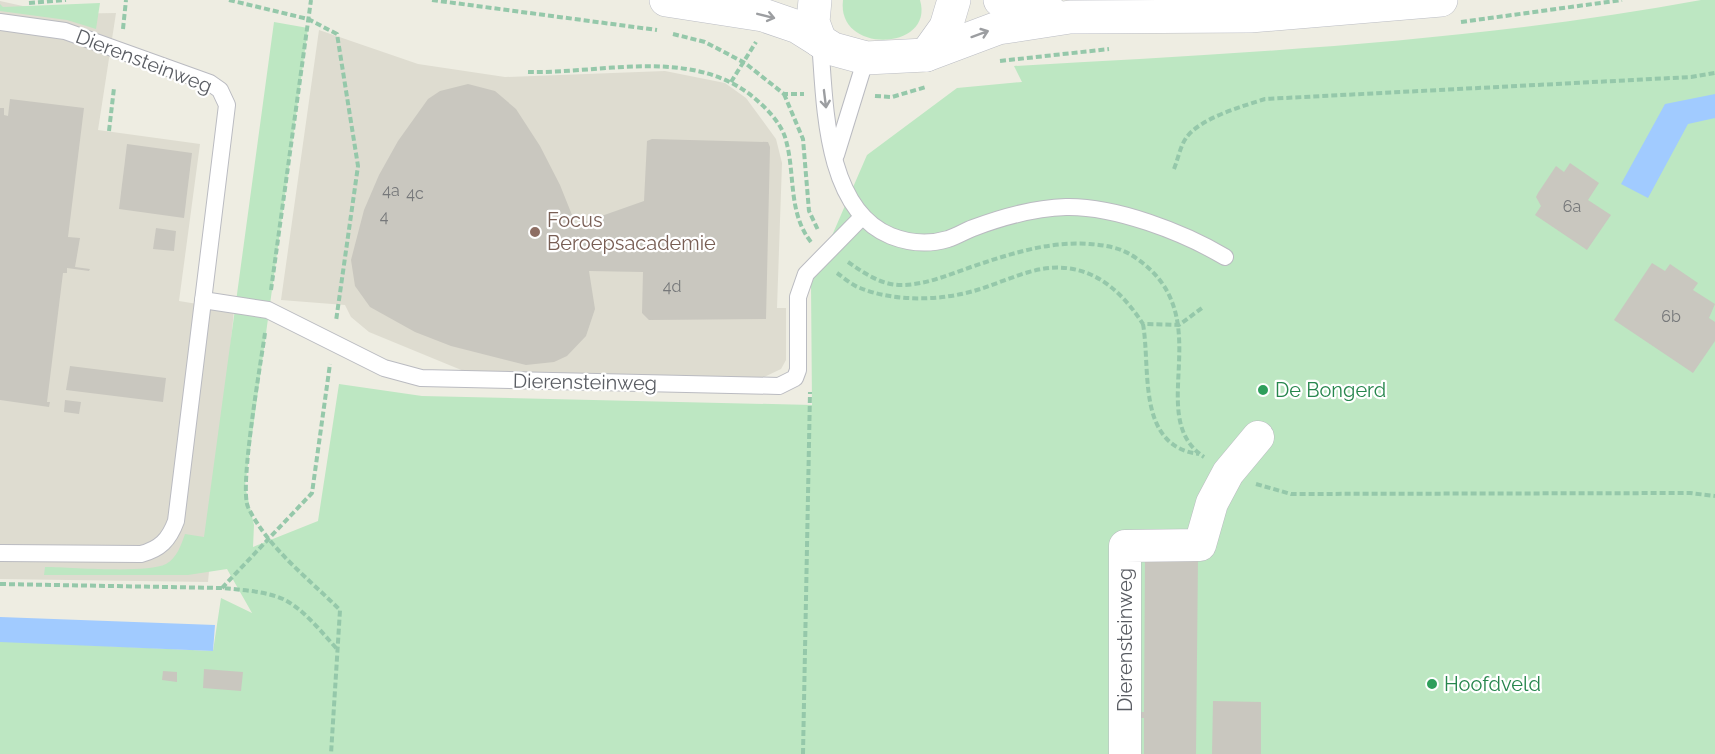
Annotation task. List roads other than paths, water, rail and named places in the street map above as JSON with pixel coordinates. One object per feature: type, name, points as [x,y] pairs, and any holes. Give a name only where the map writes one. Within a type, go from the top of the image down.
[{"type":"main road","points":[[666,0],[764,15],[785,21],[833,49],[866,58],[926,55],[998,28],[1070,17],[1250,16],[1441,0]]},
{"type":"main road","points":[[815,0],[813,22],[820,41]]},
{"type":"main road","points":[[926,55],[946,27],[954,0]]},
{"type":"main road","points":[[1000,0],[1070,17]]},
{"type":"street","name":"Dierensteinweg","points":[[1125,754],[1125,546],[1200,544],[1212,503],[1228,473],[1258,437]]},
{"type":"lane","name":"Dierensteinweg","points":[[0,22],[82,36],[210,83],[220,90],[227,105],[176,521],[161,547],[129,555],[0,554]]},
{"type":"lane","points":[[820,41],[824,95],[841,186],[862,217],[885,234],[905,241],[923,243],[948,239],[1004,217],[1064,207],[1091,208],[1122,215],[1199,243],[1225,257]]},
{"type":"lane","points":[[835,158],[866,58]]},
{"type":"lane","name":"Dierensteinweg","points":[[203,300],[268,310],[384,368],[421,378],[779,386],[795,378],[798,370],[798,297],[806,274],[862,217]]},
{"type":"water","points":[[1715,94],[1715,118],[1688,124],[1648,198],[1621,184],[1665,104]]},
{"type":"water","points":[[0,617],[215,625],[213,651],[0,642]]},
{"type":"place","name":"Focus Beroepsacademie","points":[[535,232]]},
{"type":"place","name":"De Bongerd","points":[[1263,390]]},
{"type":"place","name":"Hoofdveld","points":[[1432,684]]}]
